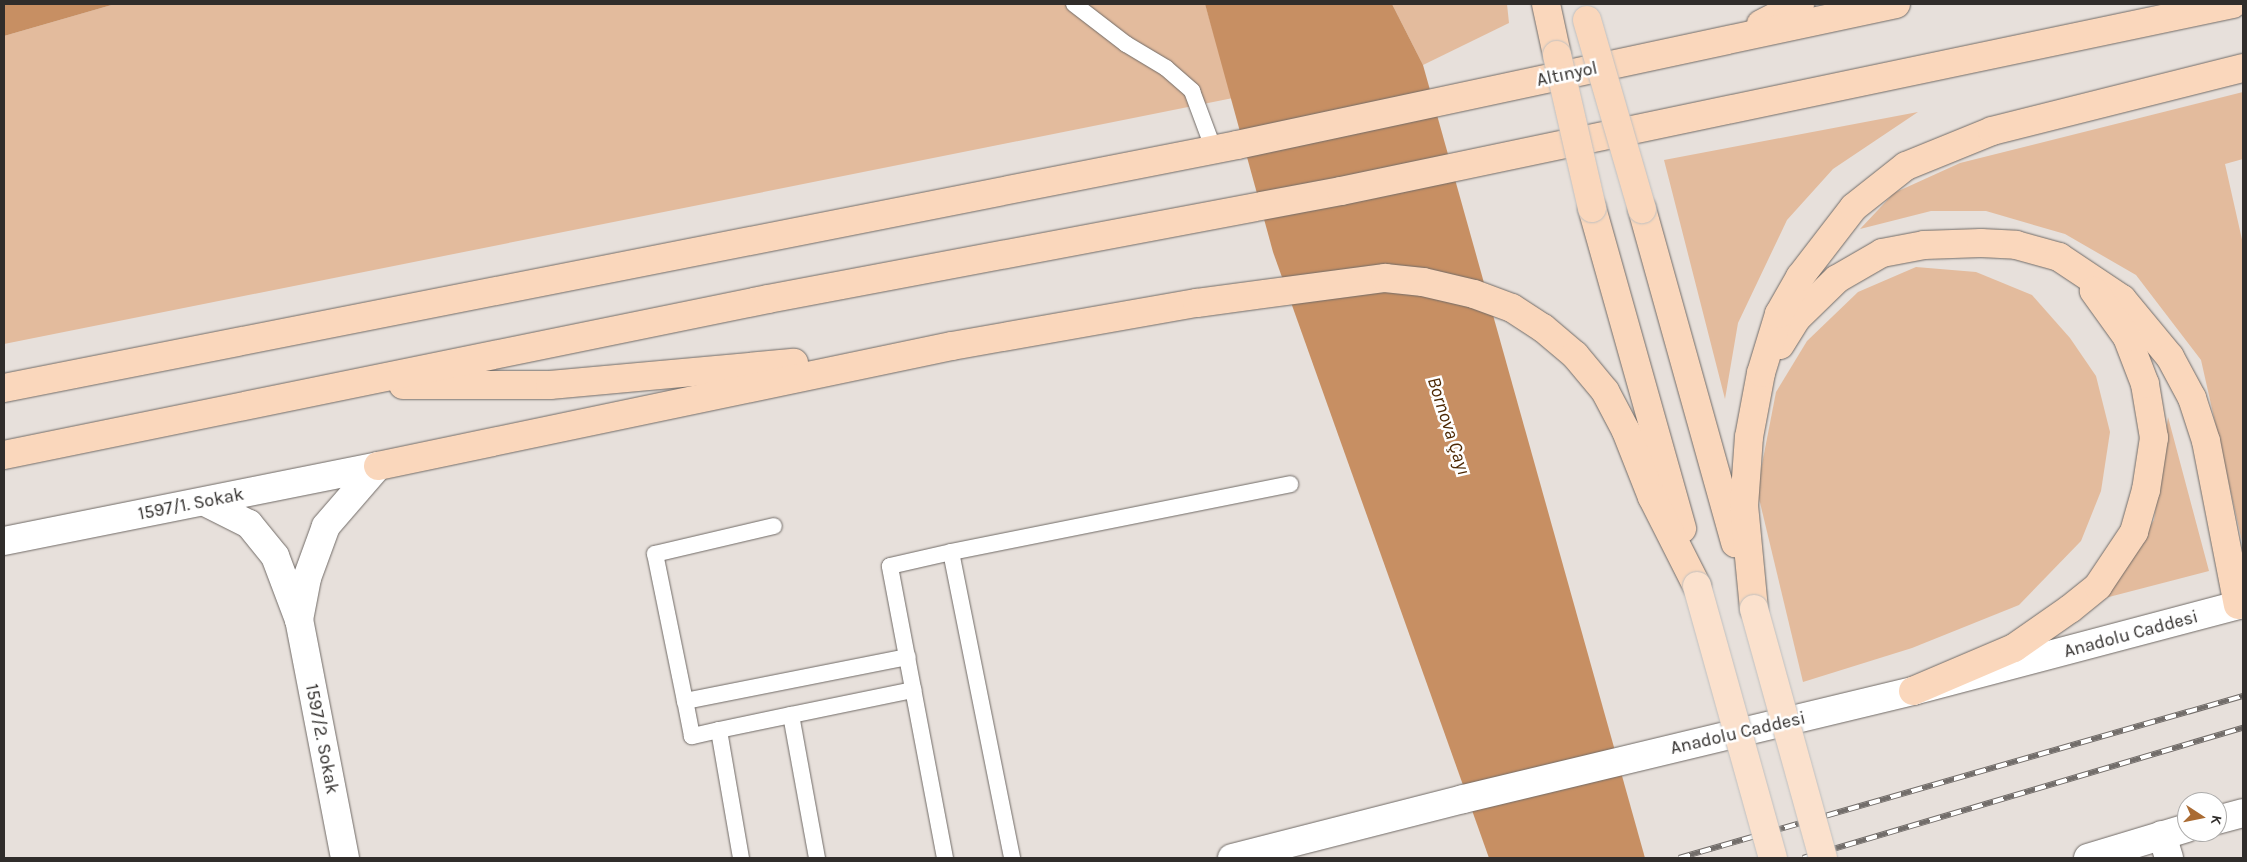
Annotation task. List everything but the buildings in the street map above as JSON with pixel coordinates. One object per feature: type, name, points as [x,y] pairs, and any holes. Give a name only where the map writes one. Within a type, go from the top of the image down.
[{"type":"highway","points":[[1546,4],[1592,208],[1697,586]]},
{"type":"highway","points":[[1585,4],[1754,609]]},
{"type":"highway","points":[[1729,41],[1800,4]]},
{"type":"highway","name":"Altınyol","points":[[4,388],[1226,148],[1896,4]]},
{"type":"highway","points":[[4,455],[768,299],[1243,208],[1486,159],[2233,4]]},
{"type":"highway","points":[[1754,609],[1744,506],[1749,437],[1761,373],[1779,314],[1800,277],[1854,207],[1906,166],[1992,131],[2243,68]]},
{"type":"highway","points":[[1761,373],[1797,318],[1838,279],[1882,253],[1924,245],[1981,243],[2016,245],[2068,262],[2122,299],[2147,326],[2170,357],[2192,398],[2206,441],[2241,605]]},
{"type":"highway","points":[[1913,691],[2014,648],[2070,609],[2098,586],[2134,532],[2146,490],[2154,438],[2145,384],[2127,337],[2101,298],[2068,262]]},
{"type":"highway","points":[[378,466],[952,346],[1197,303],[1366,278],[1422,282],[1474,294],[1512,308],[1543,328],[1575,355],[1605,391],[1626,431],[1652,497],[1697,586]]},
{"type":"highway","points":[[344,385],[550,385],[952,346]]},
{"type":"main road","points":[[299,620],[307,578],[326,526],[378,466]]},
{"type":"main road","name":"1597/1. Sokak","points":[[4,541],[378,466]]},
{"type":"main road","points":[[205,502],[249,524],[274,556],[299,620]]},
{"type":"main road","points":[[1697,586],[1773,858]]},
{"type":"main road","name":"Anadolu Caddesi","points":[[1232,858],[1464,799],[1913,691],[2241,605]]},
{"type":"main road","points":[[1754,609],[1823,858]]},
{"type":"main road","name":"1597/2. Sokak","points":[[299,620],[345,858]]},
{"type":"main road","points":[[2227,817],[2243,812]]},
{"type":"main road","points":[[2088,858],[2173,840]]},
{"type":"lane","points":[[1074,4],[1126,44],[1166,68],[1192,91],[1226,148]]},
{"type":"lane","points":[[945,858],[890,566],[1290,484]]},
{"type":"lane","points":[[774,526],[655,554],[692,736],[913,690]]},
{"type":"lane","points":[[951,552],[1012,858]]},
{"type":"lane","points":[[685,701],[908,657]]},
{"type":"lane","points":[[791,715],[817,858]]},
{"type":"lane","points":[[719,730],[741,858]]},
{"type":"shaded area","points":[[115,4],[1205,4],[1233,98],[4,344],[4,36]]},
{"type":"shaded area","points":[[1392,4],[1507,4],[1509,23],[1423,65]]},
{"type":"shaded area","points":[[2243,92],[2243,159],[2225,164],[2243,244],[2243,546],[2201,360],[2136,275],[2065,234],[1986,211],[1931,211],[1860,229],[1894,193],[1960,163]]},
{"type":"shaded area","points":[[1918,112],[1833,169],[1787,220],[1738,323],[1725,399],[1664,160]]},
{"type":"shaded area","points":[[1916,267],[1976,272],[2032,295],[2070,338],[2096,376],[2110,432],[2101,491],[2081,541],[2019,605],[1912,648],[1803,682],[1757,490],[1776,392],[1807,341],[1858,292]]},
{"type":"shaded area","points":[[2168,417],[2209,571],[2105,598],[2154,520]]},
{"type":"water","points":[[4,4],[115,4],[4,36]]},
{"type":"water","name":"Bornova Çayı","points":[[1205,4],[1392,4],[1423,65],[1645,858],[1489,858],[1273,252]]},
{"type":"railway","points":[[1679,858],[2243,696]]},
{"type":"railway","points":[[1803,858],[2243,728]]}]
